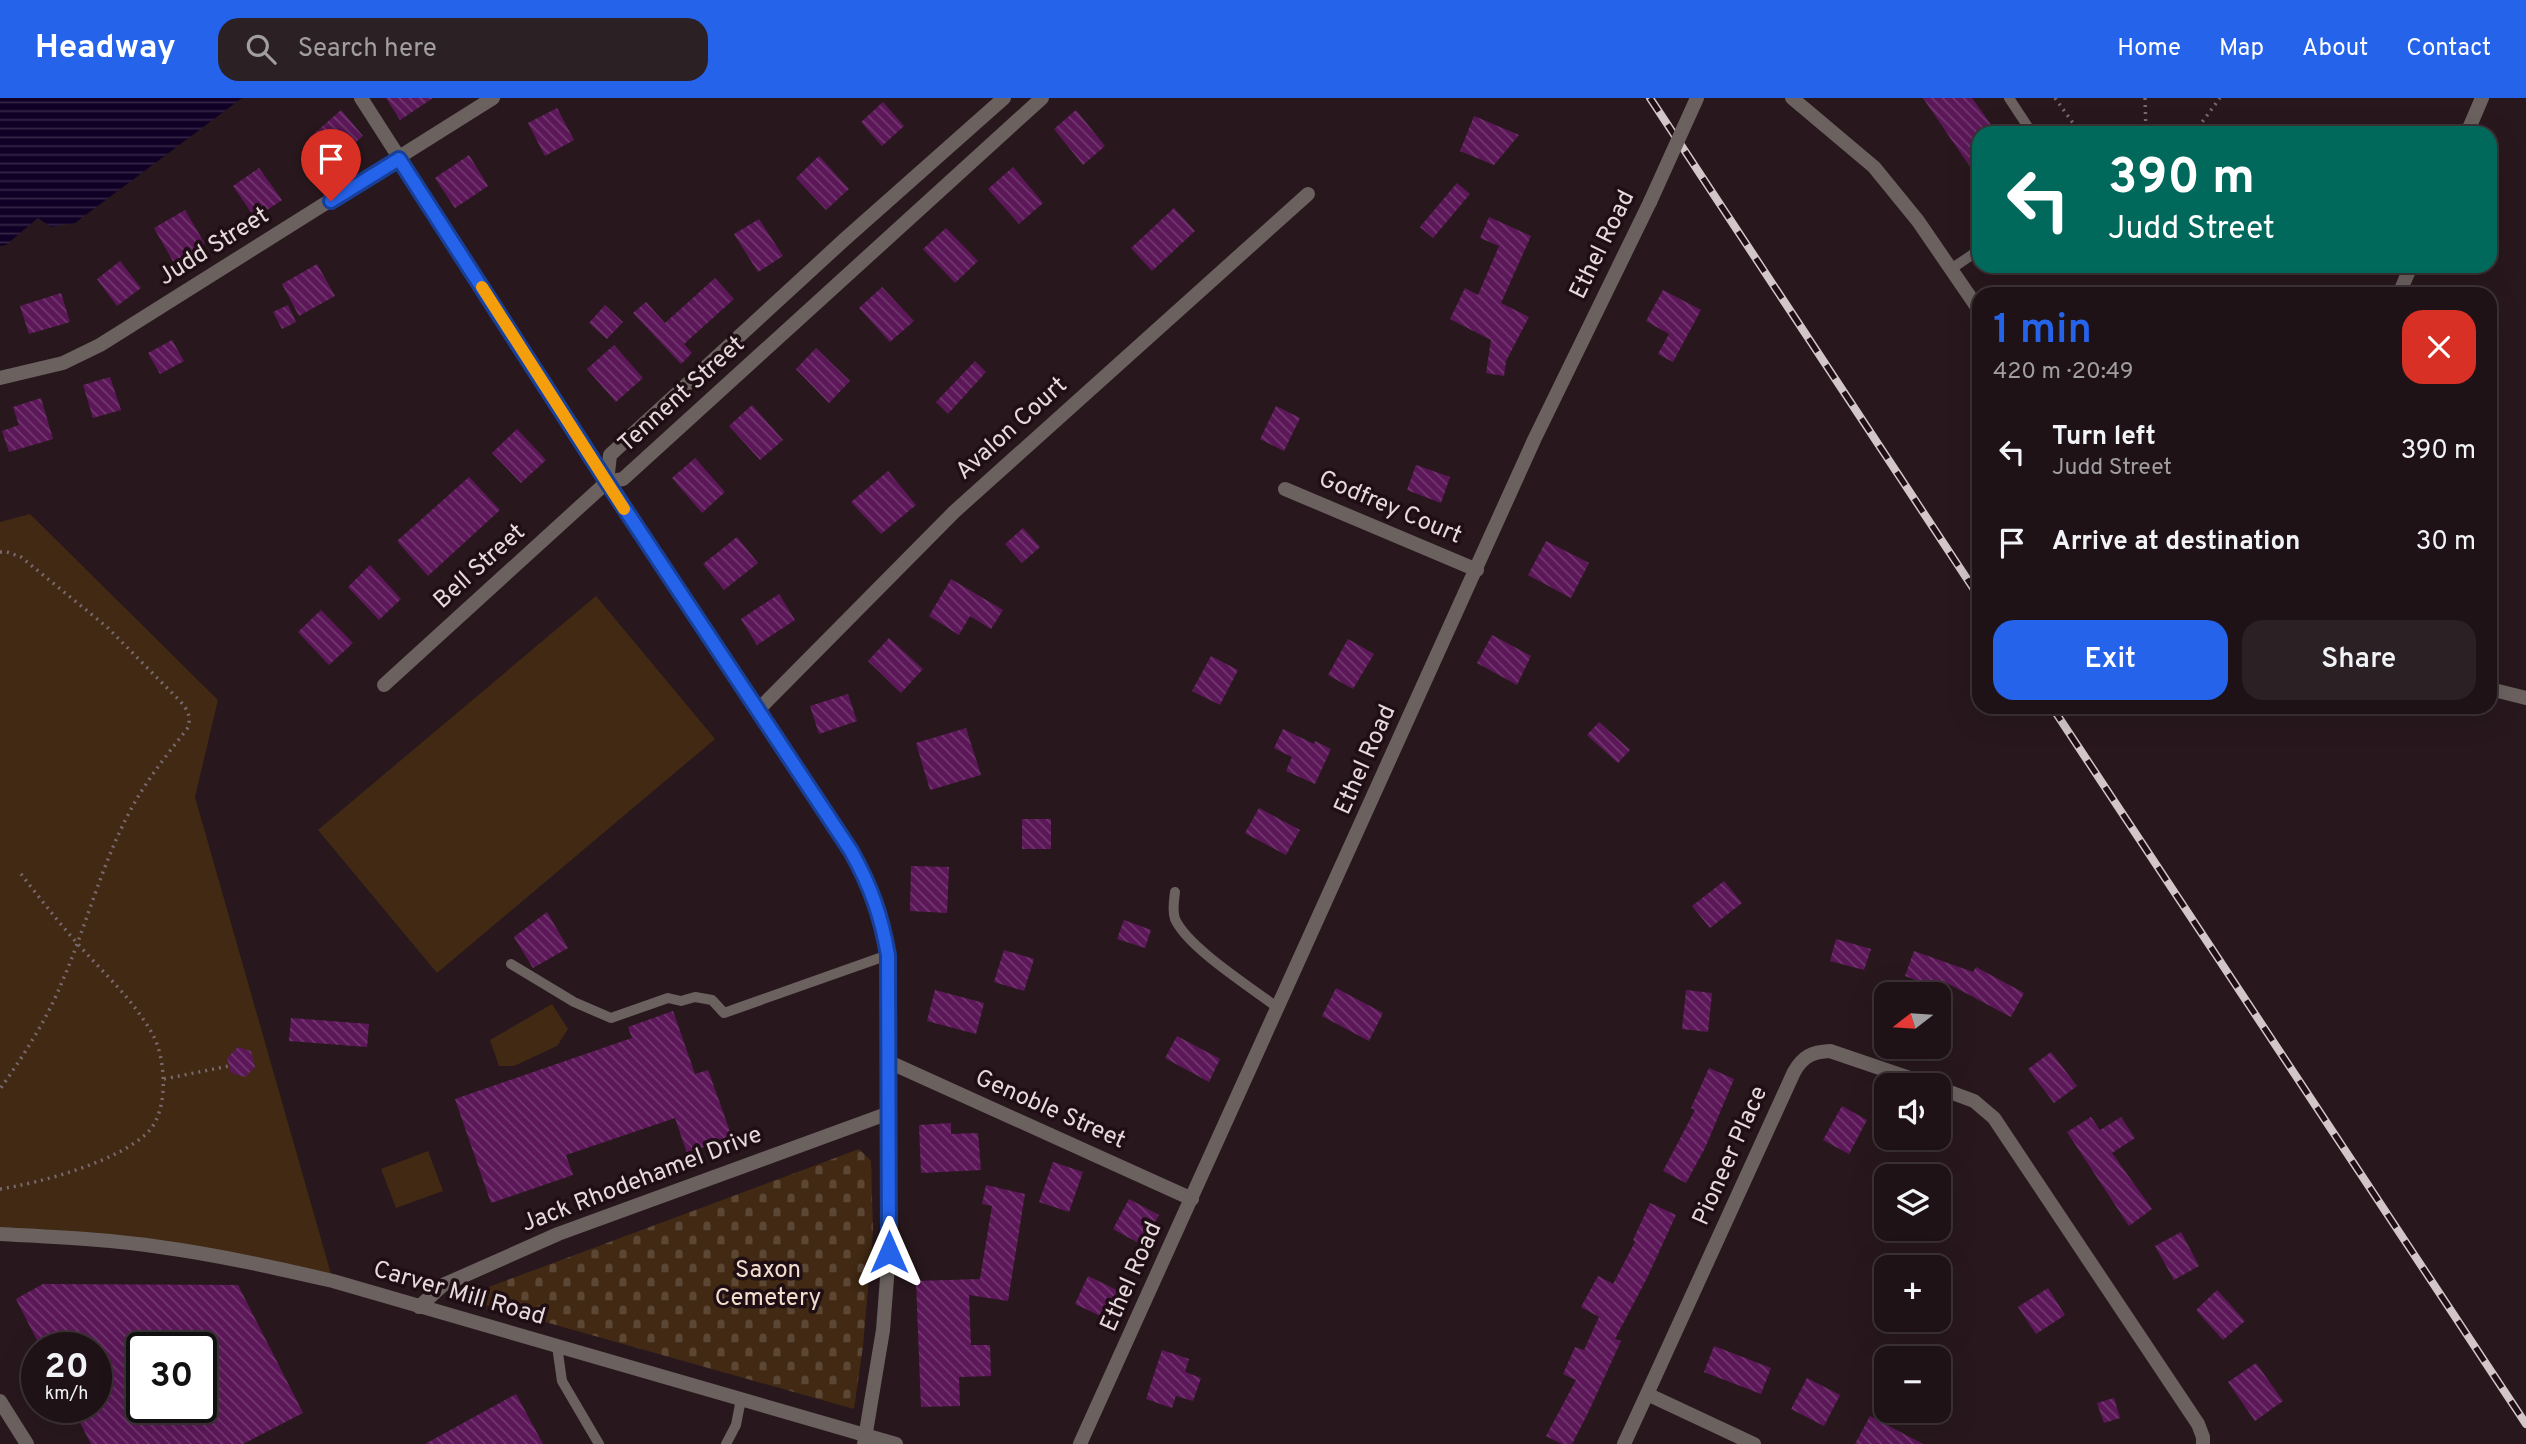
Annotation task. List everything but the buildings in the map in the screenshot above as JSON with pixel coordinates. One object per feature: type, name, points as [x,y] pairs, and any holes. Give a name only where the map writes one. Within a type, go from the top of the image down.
[{"type":"street","points":[[360,98],[607,482],[851,851],[869,883],[882,918],[888,955],[889,1113],[887,1291],[864,1440]]},
{"type":"street","name":"Judd Street","points":[[0,378],[63,363],[100,345],[493,98]]},
{"type":"street","name":"Tennent Street","points":[[1004,98],[610,454],[607,482],[623,479],[1042,98]]},
{"type":"street","name":"Ethel Road","points":[[1080,1444],[1535,440],[1697,98]]},
{"type":"street","points":[[1792,98],[1874,167],[1918,221],[1972,300]]},
{"type":"street","points":[[2470,126],[2482,98]]},
{"type":"street","name":"Avalon Court","points":[[758,710],[954,512],[1308,194]]},
{"type":"street","name":"Bell Street","points":[[384,685],[607,482]]},
{"type":"street","name":"Godfrey Court","points":[[1285,489],[1477,570]]},
{"type":"street","points":[[2497,691],[2526,698]]},
{"type":"street","name":"Pioneer Place","points":[[1624,1444],[1802,1059],[1815,1052],[1830,1051],[1895,1073]]},
{"type":"street","name":"Genoble Street","points":[[889,1062],[1192,1199]]},
{"type":"street","points":[[1951,1093],[1973,1101],[1994,1118],[2198,1424],[2203,1444]]},
{"type":"street","name":"Jack Rhodehamel Drive","points":[[419,1307],[443,1285],[547,1239],[889,1113]]},
{"type":"street","name":"Carver Mill Road","points":[[0,1234],[69,1237],[158,1247],[247,1261],[333,1281],[741,1399],[864,1440],[896,1444]]},
{"type":"street","points":[[1647,1394],[1754,1444]]},
{"type":"street","points":[[0,1401],[27,1444]]},
{"type":"lane","points":[[2009,98],[2027,126]]},
{"type":"lane","points":[[1951,269],[1972,255]]},
{"type":"lane","points":[[1175,892],[1173,909],[1176,920],[1194,944],[1279,1008]]},
{"type":"lane","points":[[511,964],[574,1002],[611,1018],[668,999],[681,1001],[695,997],[712,1000],[724,1013],[888,955]]},
{"type":"lane","points":[[557,1346],[562,1381],[599,1444]]},
{"type":"lane","points":[[726,1444],[736,1425],[741,1399]]},
{"type":"path","points":[[2055,98],[2075,126]]},
{"type":"path","points":[[2145,98],[2146,126]]},
{"type":"path","points":[[2199,126],[2220,98]]},
{"type":"path","points":[[0,552],[21,557],[70,595],[121,640],[180,701],[190,716],[187,729],[143,787],[128,815],[78,944],[44,1021],[0,1089]]},
{"type":"path","points":[[0,1189],[30,1184],[73,1171],[136,1141],[149,1132],[155,1122],[164,1079],[155,1038],[136,1008],[78,944],[21,874]]},
{"type":"path","points":[[164,1079],[229,1066]]},
{"type":"green space","points":[[30,514],[218,700],[195,797],[333,1281],[246,1261],[0,1234],[0,522]]},
{"type":"green space","points":[[596,596],[715,739],[437,973],[318,830]]},
{"type":"green space","points":[[552,1004],[568,1029],[557,1046],[514,1066],[499,1066],[490,1040]]},
{"type":"green space","name":"Saxon Cemetery","points":[[859,1149],[871,1161],[873,1231],[863,1346],[854,1409],[478,1303],[486,1288]]},
{"type":"green space","points":[[428,1151],[443,1191],[396,1208],[381,1169]]},
{"type":"shaded area","points":[[0,98],[242,98],[75,223],[51,227],[38,218],[6,245],[0,246]]},
{"type":"railway","points":[[1650,98],[1972,586]]},
{"type":"railway","points":[[2057,714],[2526,1424]]},
{"type":"slow traffic","points":[[482,287],[624,509]]},
{"type":"route","points":[[331,201],[399,159],[607,482],[851,851],[869,883],[882,918],[888,955],[889,1252]]}]
